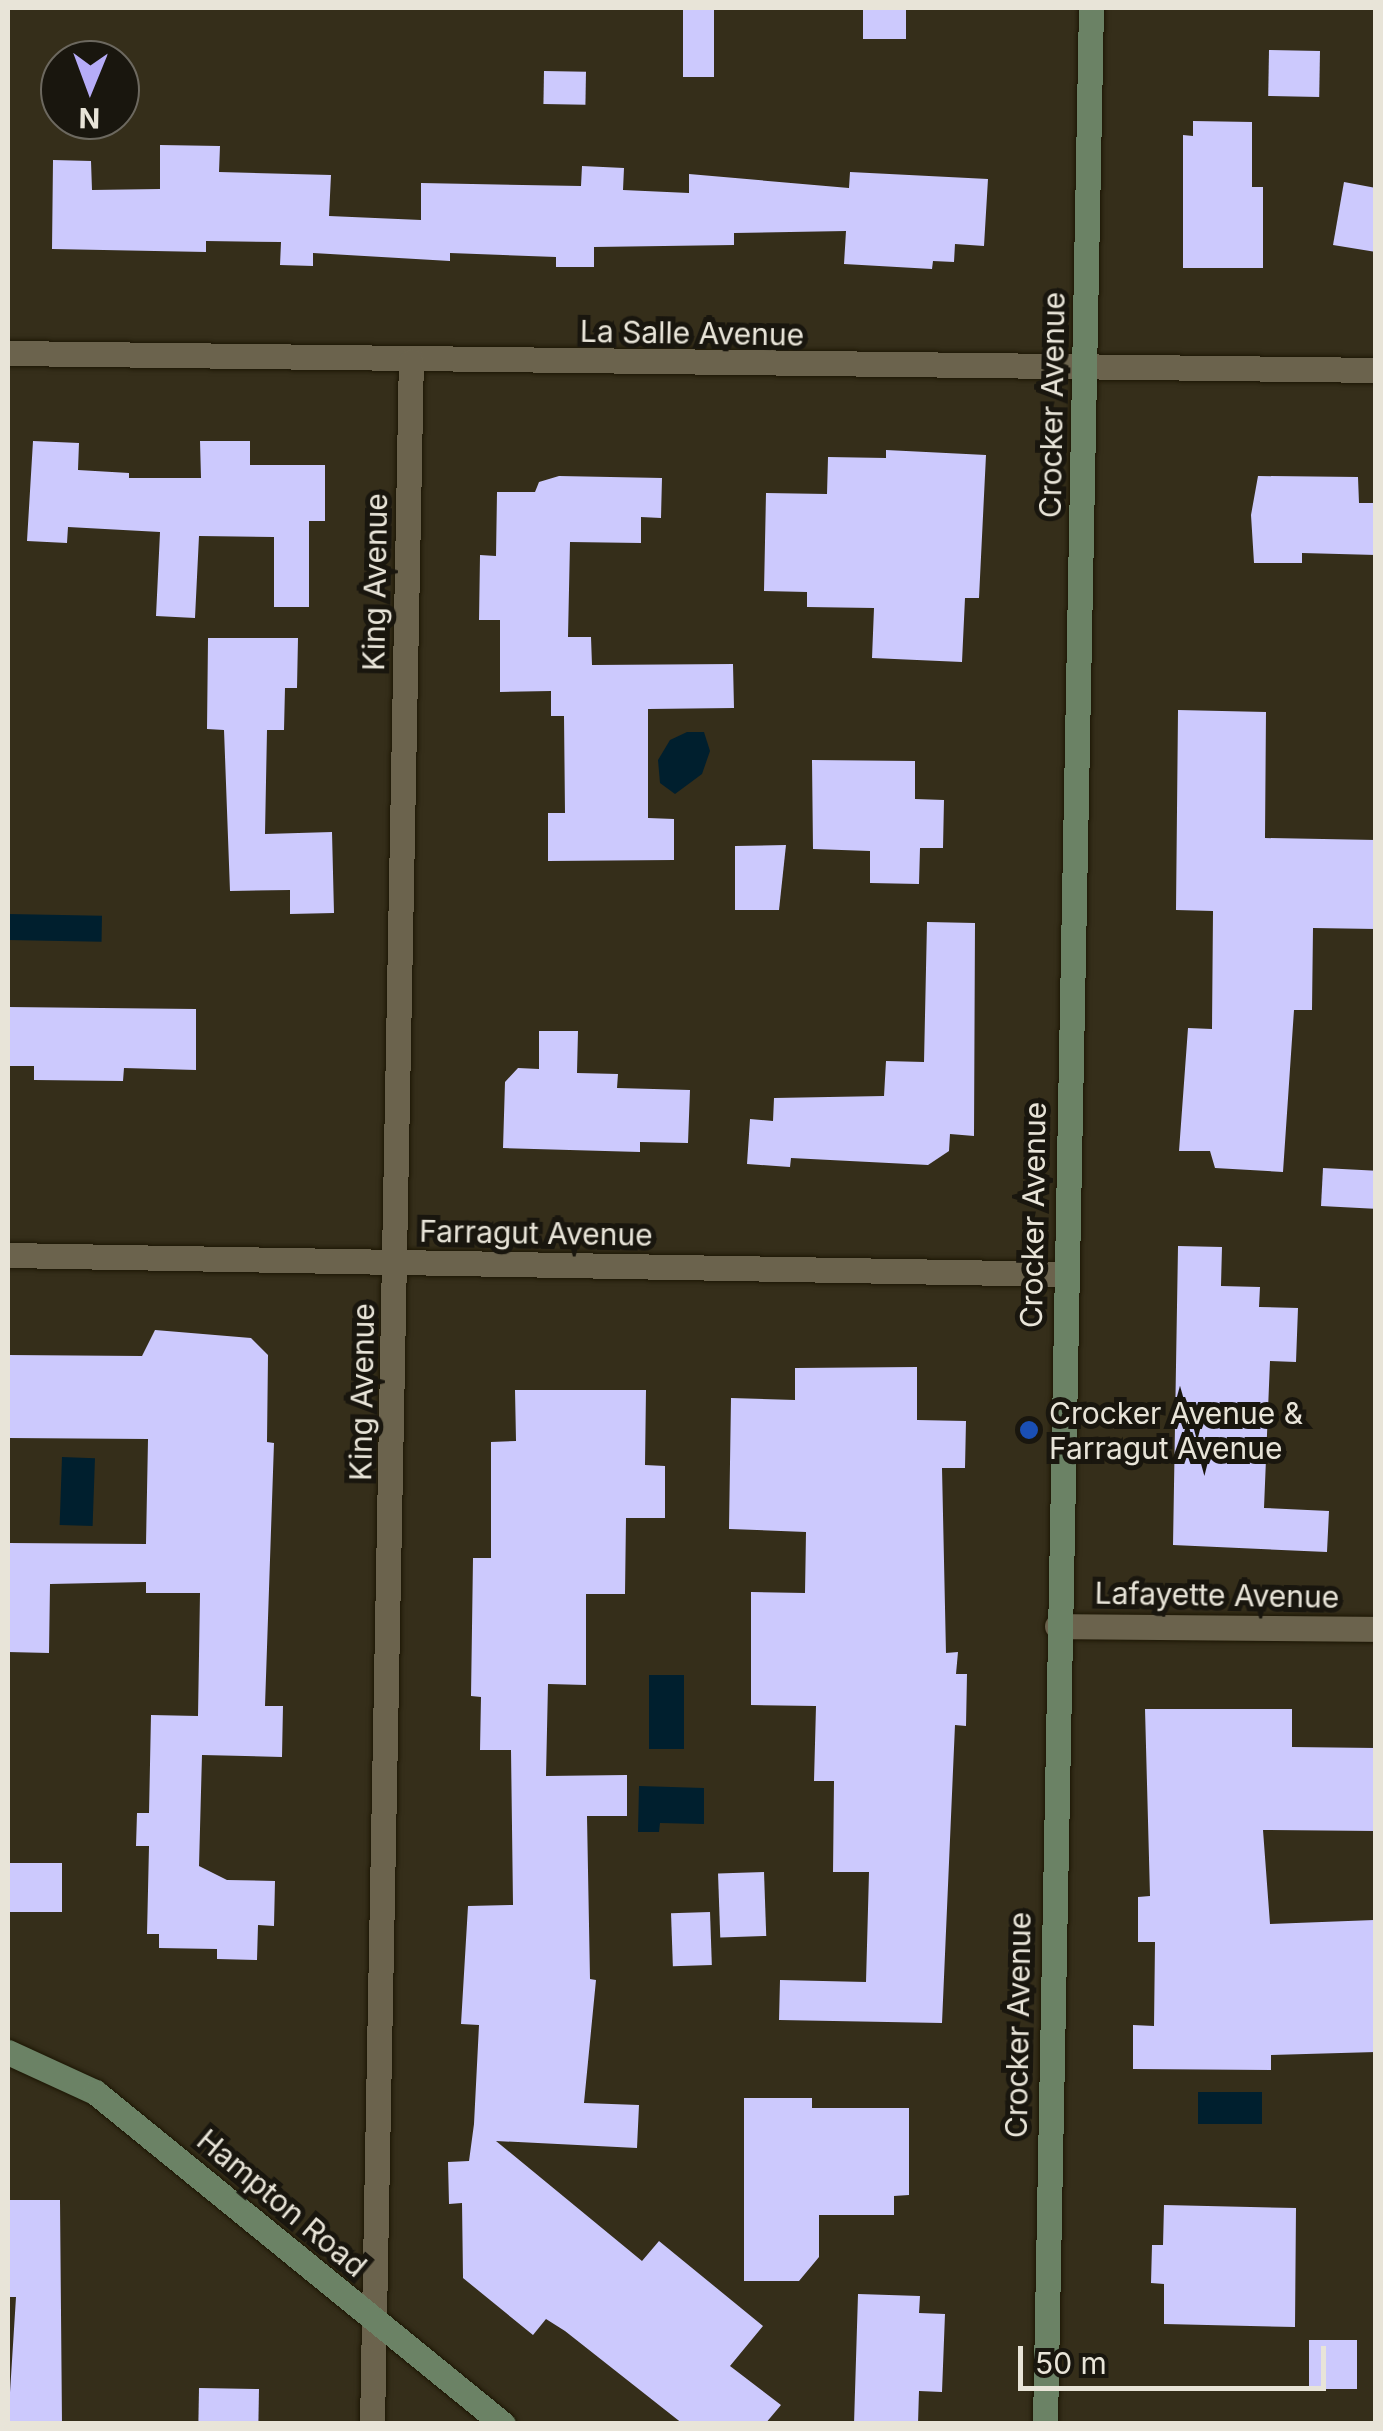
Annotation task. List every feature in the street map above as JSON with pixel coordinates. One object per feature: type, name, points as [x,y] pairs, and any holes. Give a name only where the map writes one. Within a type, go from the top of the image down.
[{"type":"street","name":"Crocker Avenue","points":[[1044,2424],[1091,8]]},
{"type":"street","name":"La Salle Avenue","points":[[8,353],[411,362],[1376,370]]},
{"type":"street","name":"King Avenue","points":[[372,2424],[397,1263],[411,362]]},
{"type":"street","name":"Farragut Avenue","points":[[8,1255],[1064,1274]]},
{"type":"street","name":"Lafayette Avenue","points":[[1057,1626],[1376,1629]]},
{"type":"street","name":"Hampton Road","points":[[8,2052],[95,2092],[502,2424]]},
{"type":"water","points":[[687,732],[704,732],[710,751],[702,774],[675,794],[660,783],[658,760],[670,740]]},
{"type":"water","points":[[8,914],[102,916],[102,942],[8,940]]},
{"type":"water","points":[[62,1457],[95,1458],[93,1526],[60,1525]]},
{"type":"water","points":[[649,1675],[684,1675],[684,1749],[649,1749]]},
{"type":"water","points":[[639,1786],[704,1788],[704,1824],[660,1823],[659,1832],[638,1832]]},
{"type":"water","points":[[1198,2092],[1262,2092],[1262,2124],[1198,2124]]},
{"type":"building","points":[[683,8],[714,8],[714,77],[683,77]]},
{"type":"building","points":[[863,8],[906,8],[906,39],[863,39]]},
{"type":"building","points":[[1269,50],[1320,51],[1319,97],[1268,96]]},
{"type":"building","points":[[544,71],[586,72],[585,105],[543,104]]},
{"type":"building","points":[[1193,121],[1252,122],[1252,187],[1263,187],[1263,268],[1183,268],[1183,135],[1193,136]]},
{"type":"building","points":[[160,145],[220,146],[219,172],[331,175],[329,216],[421,220],[421,183],[581,186],[582,166],[624,168],[623,190],[689,193],[689,174],[849,188],[850,172],[988,179],[984,246],[955,244],[954,262],[933,261],[932,269],[844,264],[846,231],[734,233],[734,245],[594,247],[594,267],[556,267],[556,257],[450,253],[450,261],[313,253],[313,266],[280,265],[281,242],[206,241],[206,252],[52,249],[53,160],[91,161],[92,190],[160,189]]},
{"type":"building","points":[[1344,182],[1376,188],[1376,252],[1333,245]]},
{"type":"building","points":[[33,441],[79,443],[78,470],[129,473],[129,478],[201,478],[200,441],[250,441],[250,465],[325,465],[325,521],[309,521],[309,607],[274,607],[274,537],[199,536],[195,618],[156,616],[160,532],[68,527],[67,543],[27,541]]},
{"type":"building","points":[[886,450],[986,455],[979,598],[965,598],[962,662],[872,658],[874,608],[807,607],[807,592],[764,591],[766,493],[827,494],[828,457],[886,458]]},
{"type":"building","points":[[559,476],[662,478],[661,518],[641,517],[641,543],[570,542],[568,637],[591,637],[592,665],[733,664],[734,708],[648,709],[648,818],[674,819],[674,860],[548,861],[548,813],[565,813],[564,716],[551,716],[551,691],[500,692],[500,620],[479,620],[480,555],[496,556],[497,492],[535,492],[539,482]]},
{"type":"building","points":[[1258,476],[1358,477],[1359,503],[1376,503],[1376,555],[1302,553],[1302,563],[1254,563],[1251,515]]},
{"type":"building","points":[[208,638],[298,638],[297,688],[285,688],[284,730],[267,730],[265,834],[332,832],[334,913],[290,914],[290,890],[230,891],[224,730],[207,729]]},
{"type":"building","points":[[1178,710],[1266,712],[1265,838],[1376,840],[1376,929],[1313,928],[1312,1010],[1294,1010],[1283,1172],[1215,1168],[1210,1151],[1179,1151],[1188,1028],[1212,1029],[1213,911],[1176,910]]},
{"type":"building","points":[[812,760],[915,761],[915,799],[944,800],[943,848],[920,848],[919,884],[870,883],[870,851],[813,849]]},
{"type":"building","points":[[786,845],[779,910],[735,910],[735,846]]},
{"type":"building","points":[[927,922],[975,923],[974,1136],[950,1134],[949,1151],[928,1165],[791,1158],[790,1167],[747,1164],[750,1119],[773,1121],[774,1098],[884,1096],[886,1061],[924,1062]]},
{"type":"building","points":[[8,1007],[196,1009],[196,1070],[124,1068],[123,1081],[34,1080],[34,1066],[8,1066]]},
{"type":"building","points":[[539,1031],[578,1031],[577,1073],[618,1074],[617,1088],[690,1090],[688,1143],[640,1142],[640,1152],[503,1148],[505,1082],[518,1068],[539,1069]]},
{"type":"building","points":[[1323,1168],[1376,1171],[1374,1209],[1321,1206]]},
{"type":"building","points":[[1178,1246],[1222,1247],[1221,1286],[1260,1287],[1259,1307],[1298,1308],[1296,1362],[1270,1361],[1264,1508],[1329,1511],[1327,1552],[1173,1545]]},
{"type":"building","points":[[155,1330],[251,1338],[268,1355],[267,1442],[274,1443],[265,1706],[283,1706],[282,1757],[202,1755],[199,1866],[227,1880],[275,1881],[274,1926],[258,1925],[257,1960],[217,1959],[217,1949],[159,1948],[159,1934],[147,1934],[149,1846],[136,1846],[137,1813],[149,1813],[151,1715],[198,1716],[200,1593],[146,1593],[146,1582],[50,1584],[49,1653],[8,1652],[8,1543],[146,1544],[148,1439],[8,1438],[8,1355],[142,1356]]},
{"type":"building","points":[[917,1367],[917,1420],[966,1421],[965,1468],[942,1468],[946,1653],[958,1652],[956,1674],[967,1674],[966,1726],[955,1725],[942,2023],[779,2020],[780,1980],[866,1982],[869,1872],[833,1872],[834,1781],[814,1781],[816,1706],[751,1705],[751,1592],[805,1593],[806,1532],[729,1529],[731,1398],[795,1400],[795,1368]]},
{"type":"building","points":[[515,1390],[646,1390],[645,1465],[665,1466],[665,1518],[626,1518],[625,1594],[586,1594],[586,1685],[548,1684],[546,1776],[627,1775],[627,1816],[587,1816],[590,1979],[596,1980],[584,2103],[639,2105],[637,2148],[496,2141],[642,2261],[659,2241],[763,2326],[730,2366],[781,2405],[765,2424],[683,2424],[565,2331],[546,2319],[533,2335],[463,2278],[462,2203],[449,2204],[448,2162],[469,2161],[474,2124],[479,2025],[461,2024],[468,1906],[513,1905],[511,1750],[480,1750],[481,1697],[471,1696],[473,1558],[491,1558],[491,1442],[516,1441]]},
{"type":"building","points":[[1145,1709],[1292,1709],[1292,1747],[1376,1748],[1376,1831],[1263,1830],[1270,1924],[1374,1920],[1376,2052],[1271,2055],[1271,2070],[1133,2069],[1133,2025],[1154,2026],[1155,1942],[1138,1942],[1138,1897],[1150,1896]]},
{"type":"building","points":[[8,1863],[62,1863],[62,1912],[8,1912]]},
{"type":"building","points":[[764,1872],[766,1936],[720,1938],[718,1874]]},
{"type":"building","points":[[710,1912],[712,1965],[673,1966],[671,1913]]},
{"type":"building","points":[[744,2098],[812,2098],[812,2108],[909,2108],[909,2195],[894,2196],[894,2215],[819,2215],[819,2257],[799,2281],[744,2281]]},
{"type":"building","points":[[8,2200],[60,2200],[62,2424],[8,2424],[16,2297],[8,2297]]},
{"type":"building","points":[[1164,2205],[1296,2208],[1295,2327],[1164,2324],[1164,2284],[1151,2283],[1152,2245],[1163,2245]]},
{"type":"building","points":[[858,2294],[920,2296],[919,2313],[945,2314],[942,2392],[919,2391],[918,2424],[854,2424]]},
{"type":"building","points":[[1309,2340],[1357,2340],[1357,2389],[1309,2389]]},
{"type":"building","points":[[199,2388],[259,2389],[258,2424],[198,2424]]},
{"type":"place","name":"Crocker Avenue & Farragut Avenue","points":[[1029,1430]]}]
